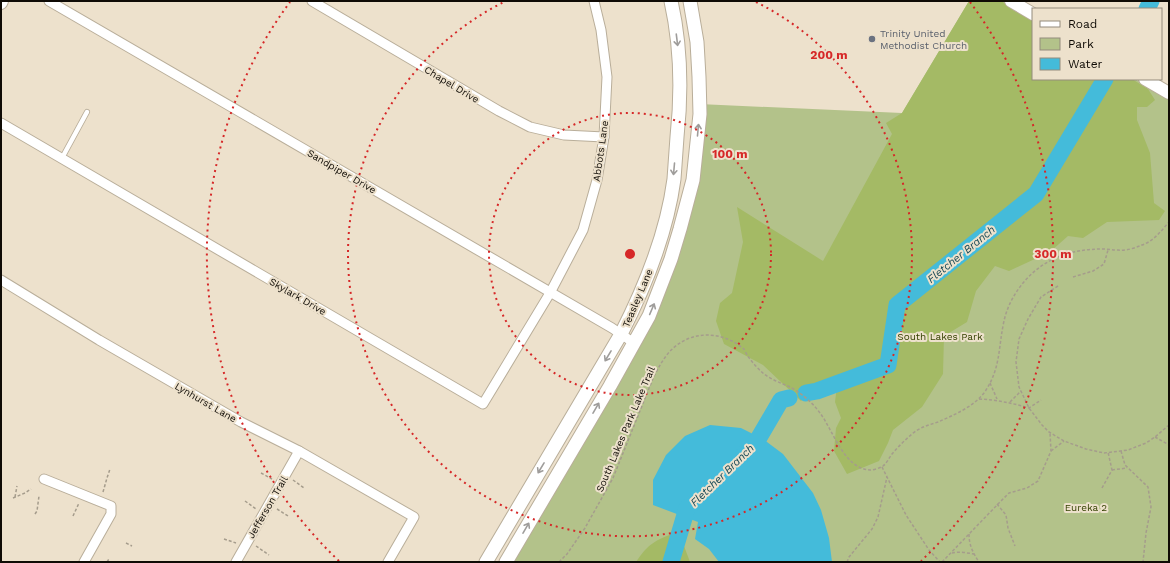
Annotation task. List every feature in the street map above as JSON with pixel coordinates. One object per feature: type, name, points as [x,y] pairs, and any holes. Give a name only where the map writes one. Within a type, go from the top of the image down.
[{"type":"main road","name":"Teasley Lane","points":[[486,562],[621,334],[646,281],[661,235],[674,180],[680,111],[680,76],[678,43],[671,1]]},
{"type":"main road","name":"Teasley Lane","points":[[506,562],[634,343],[649,316],[664,279],[680,229],[693,180],[700,114],[697,42],[690,1]]},
{"type":"street","name":"Sandpiper Drive","points":[[49,1],[621,334],[634,343]]},
{"type":"street","name":"Chapel Drive","points":[[312,1],[499,111],[530,127],[564,135],[604,137]]},
{"type":"street","name":"Abbots Lane","points":[[550,293],[583,230],[597,180],[604,137],[606,77],[601,30],[594,1]]},
{"type":"street","points":[[1012,1],[1032,13]]},
{"type":"street","points":[[1147,80],[1169,93]]},
{"type":"street","name":"Skylark Drive","points":[[1,123],[483,404],[550,293]]},
{"type":"street","name":"Lynhurst Lane","points":[[2,283],[240,422],[299,451],[414,517],[388,562]]},
{"type":"street","name":"Jefferson Trail","points":[[236,562],[299,451]]},
{"type":"street","points":[[44,479],[111,506],[112,514],[84,562]]},
{"type":"lane","points":[[62,158],[87,112]]},
{"type":"path","points":[[1050,432],[1051,451],[1038,481],[1027,488],[1009,493],[941,562],[929,550],[906,515],[882,466],[899,446],[914,432],[954,415],[978,399],[984,392],[990,383],[998,361],[1004,319],[1010,304],[1023,283],[1035,271],[1050,260],[1067,253],[1087,249],[1108,249],[1119,251],[1143,245],[1152,240],[1169,222]]},
{"type":"path","points":[[1073,276],[1093,271],[1104,264],[1108,249]]},
{"type":"path","points":[[1058,286],[1041,298],[1028,319],[1019,339],[1016,362],[1019,387],[1029,408],[1050,432],[1064,441],[1086,449],[1104,453],[1128,450],[1146,443],[1169,425]]},
{"type":"path","name":"South Lakes Park Lake Trail","points":[[559,562],[567,554],[585,528],[610,484],[618,468],[654,376],[663,360],[677,345],[686,339],[695,336],[721,336],[738,345],[762,372],[771,379],[790,388],[810,402],[820,412],[844,452],[857,466],[864,470],[872,470],[882,466]]},
{"type":"path","points":[[990,383],[997,400]]},
{"type":"path","points":[[1010,402],[1021,391]]},
{"type":"path","points":[[978,399],[1010,402],[1029,408]]},
{"type":"path","points":[[1029,408],[1041,400]]},
{"type":"path","points":[[1155,437],[1169,445]]},
{"type":"path","points":[[1051,451],[1064,441]]},
{"type":"path","points":[[1122,451],[1124,465],[1148,487],[1151,506],[1143,562]]},
{"type":"path","points":[[1102,488],[1112,470],[1108,452]]},
{"type":"path","points":[[1112,470],[1127,468]]},
{"type":"path","points":[[103,492],[106,478],[110,469]]},
{"type":"path","points":[[261,473],[274,480]]},
{"type":"path","points":[[847,562],[849,557],[872,529],[878,517],[887,476]]},
{"type":"path","points":[[290,478],[304,488]]},
{"type":"path","points":[[17,486],[14,497],[31,489]]},
{"type":"path","points":[[35,514],[39,496]]},
{"type":"path","points":[[73,516],[81,498]]},
{"type":"path","points":[[245,501],[257,510]]},
{"type":"path","points":[[997,504],[1006,515],[1008,528],[1015,546]]},
{"type":"path","points":[[274,507],[288,516]]},
{"type":"path","points":[[969,534],[969,542],[979,562]]},
{"type":"path","points":[[224,539],[238,544]]},
{"type":"path","points":[[126,542],[132,546]]},
{"type":"path","points":[[253,544],[269,555]]},
{"type":"path","points":[[951,553],[974,554]]},
{"type":"path","points":[[107,562],[109,558]]},
{"type":"green space","name":"South Lakes Park","points":[[969,1],[1002,1],[1032,18],[1032,80],[1137,80],[1169,99],[1169,562],[508,562],[634,343],[693,180],[699,104],[902,113]]},
{"type":"green space","points":[[969,1],[1001,1],[1032,19],[1032,80],[1134,80],[1148,89],[1155,100],[1147,107],[1137,107],[1137,120],[1150,153],[1154,203],[1165,211],[1159,220],[1107,222],[1083,238],[1068,236],[1050,252],[1009,271],[995,266],[976,291],[967,322],[944,336],[943,374],[922,407],[893,430],[879,461],[847,474],[834,451],[836,428],[841,418],[835,402],[837,386],[812,389],[801,401],[763,365],[724,344],[716,321],[720,303],[732,293],[743,242],[737,207],[823,261],[892,134],[886,123],[902,113]]},
{"type":"green space","points":[[675,533],[681,538],[690,562],[636,562],[652,543]]},
{"type":"water","points":[[710,425],[741,428],[763,439],[783,454],[813,493],[821,510],[829,538],[832,562],[719,562],[709,549],[695,539],[698,522],[653,505],[653,480],[666,455],[685,436]]},
{"type":"waterway","name":"Fletcher Branch","points":[[1148,8],[1151,1]]},
{"type":"waterway","name":"Fletcher Branch","points":[[806,393],[817,391],[888,365],[897,305],[1036,194],[1104,80]]},
{"type":"waterway","name":"Fletcher Branch","points":[[744,454],[757,441],[781,400],[789,398]]},
{"type":"waterway","name":"Fletcher Branch","points":[[671,562],[687,508],[697,499]]},
{"type":"place","name":"Trinity United Methodist Church","points":[[872,39]]},
{"type":"park label","name":"Eureka 2","points":[[1086,507]]}]
